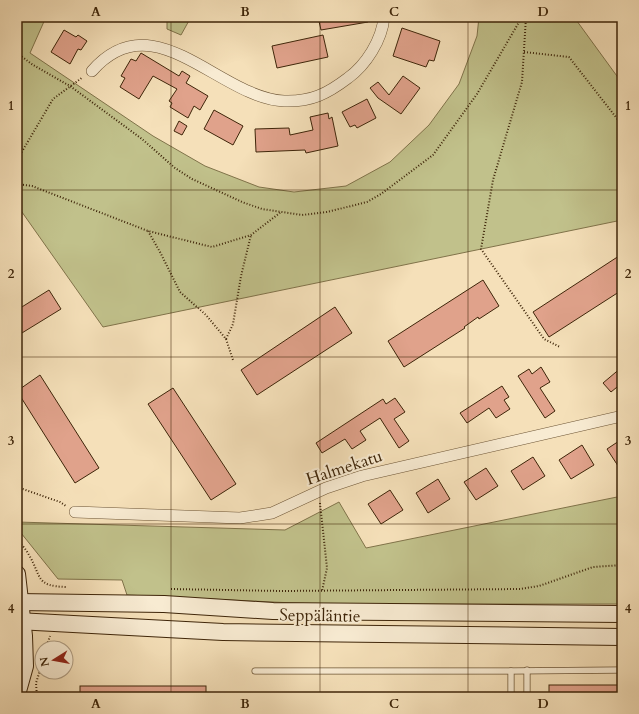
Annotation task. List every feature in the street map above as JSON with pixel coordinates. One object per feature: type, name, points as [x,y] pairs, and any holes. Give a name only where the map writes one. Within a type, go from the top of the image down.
[{"type":"main road","points":[[17,574],[24,666],[18,692]]},
{"type":"main road","name":"Seppäläntie","points":[[19,602],[164,604],[273,611],[622,614]]},
{"type":"main road","name":"Seppäläntie","points":[[20,622],[223,632],[622,637]]},
{"type":"street","points":[[92,71],[101,58],[116,48],[130,41],[146,38],[162,41],[178,47],[257,94],[283,101],[307,100],[328,93],[355,74],[374,48],[384,17]]},
{"type":"street","name":"Halmekatu","points":[[75,512],[240,518],[272,513],[319,492],[362,476],[622,416]]},
{"type":"lane","points":[[511,670],[511,697]]},
{"type":"lane","points":[[527,670],[527,697]]},
{"type":"lane","points":[[255,671],[622,670]]},
{"type":"path","points":[[17,53],[33,65],[70,86],[142,139],[175,168],[192,179],[242,202],[262,209],[302,215],[328,212],[367,202],[381,194],[433,155],[477,94],[522,17]]},
{"type":"path","points":[[526,17],[522,82],[492,180],[481,249],[544,339],[560,347]]},
{"type":"path","points":[[524,52],[569,57],[622,125]]},
{"type":"path","points":[[17,160],[53,99],[92,71]]},
{"type":"path","points":[[17,184],[32,186],[148,231],[212,247],[251,235],[281,212]]},
{"type":"path","points":[[148,231],[180,292],[206,315],[226,339],[233,360]]},
{"type":"path","points":[[226,339],[233,324],[241,276],[251,235]]},
{"type":"path","points":[[17,487],[60,502],[75,512]]},
{"type":"path","points":[[319,492],[327,568],[322,591]]},
{"type":"path","points":[[17,540],[29,554],[38,577],[49,586],[71,587]]},
{"type":"path","points":[[170,589],[322,591],[520,589],[539,586],[593,567],[622,565]]},
{"type":"path","points":[[37,680],[37,697]]},
{"type":"green space","points":[[17,17],[46,17],[30,53],[153,136],[205,166],[259,187],[294,192],[346,186],[390,162],[429,125],[459,84],[477,36],[479,17],[574,17],[622,83],[622,220],[103,327],[17,205]]},
{"type":"green space","points":[[167,17],[191,17],[181,35],[167,29]]},
{"type":"green space","points":[[622,496],[622,604],[315,604],[127,595],[122,580],[58,579],[17,528],[17,522],[285,530],[339,502],[366,548]]},
{"type":"building","points":[[318,17],[367,17],[368,22],[321,30]]},
{"type":"building","points":[[402,28],[440,41],[434,61],[429,60],[426,67],[393,56]]},
{"type":"building","points":[[64,30],[76,37],[78,35],[87,41],[81,50],[78,49],[70,64],[51,52]]},
{"type":"building","points":[[323,35],[328,57],[277,68],[272,46]]},
{"type":"building","points":[[141,53],[179,76],[182,71],[190,76],[186,83],[208,96],[200,110],[194,106],[188,118],[170,107],[172,103],[169,101],[177,89],[153,76],[139,99],[120,87],[125,78],[121,76],[131,59],[136,61]]},
{"type":"building","points":[[403,76],[420,88],[401,114],[378,98],[370,88],[378,82],[389,95]]},
{"type":"building","points":[[367,99],[376,118],[357,128],[355,125],[350,127],[342,112]]},
{"type":"building","points":[[214,110],[243,126],[233,145],[204,129]]},
{"type":"building","points":[[328,113],[329,119],[332,117],[338,146],[306,153],[305,150],[256,152],[255,129],[289,128],[290,135],[313,130],[310,117]]},
{"type":"building","points":[[179,121],[187,126],[182,135],[174,131]]},
{"type":"building","points":[[622,254],[622,290],[549,337],[533,312]]},
{"type":"building","points":[[483,280],[499,306],[479,319],[478,317],[464,327],[465,328],[404,367],[388,341]]},
{"type":"building","points":[[49,290],[61,309],[17,336],[17,310]]},
{"type":"building","points":[[335,307],[352,333],[257,395],[241,370]]},
{"type":"building","points":[[541,367],[550,382],[540,388],[555,411],[545,418],[518,376],[529,369],[532,374]]},
{"type":"building","points":[[622,367],[622,383],[611,392],[603,383]]},
{"type":"building","points":[[40,375],[99,468],[75,483],[17,391]]},
{"type":"building","points":[[502,386],[509,397],[504,400],[510,409],[496,418],[489,408],[467,423],[460,413]]},
{"type":"building","points":[[173,388],[236,484],[211,500],[148,404]]},
{"type":"building","points":[[395,398],[405,412],[394,419],[409,441],[399,448],[380,418],[360,431],[366,440],[352,449],[345,439],[322,453],[316,443],[383,399],[386,404]]},
{"type":"building","points":[[622,439],[622,472],[607,449]]},
{"type":"building","points":[[582,445],[594,465],[571,479],[559,460]]},
{"type":"building","points":[[533,457],[545,476],[523,490],[511,471]]},
{"type":"building","points":[[486,468],[498,486],[476,500],[464,482]]},
{"type":"building","points":[[438,479],[450,499],[428,513],[416,493]]},
{"type":"building","points":[[390,490],[403,510],[381,524],[368,504]]},
{"type":"building","points":[[549,685],[622,685],[622,697],[549,697]]},
{"type":"building","points":[[80,686],[206,686],[206,697],[80,697]]}]
